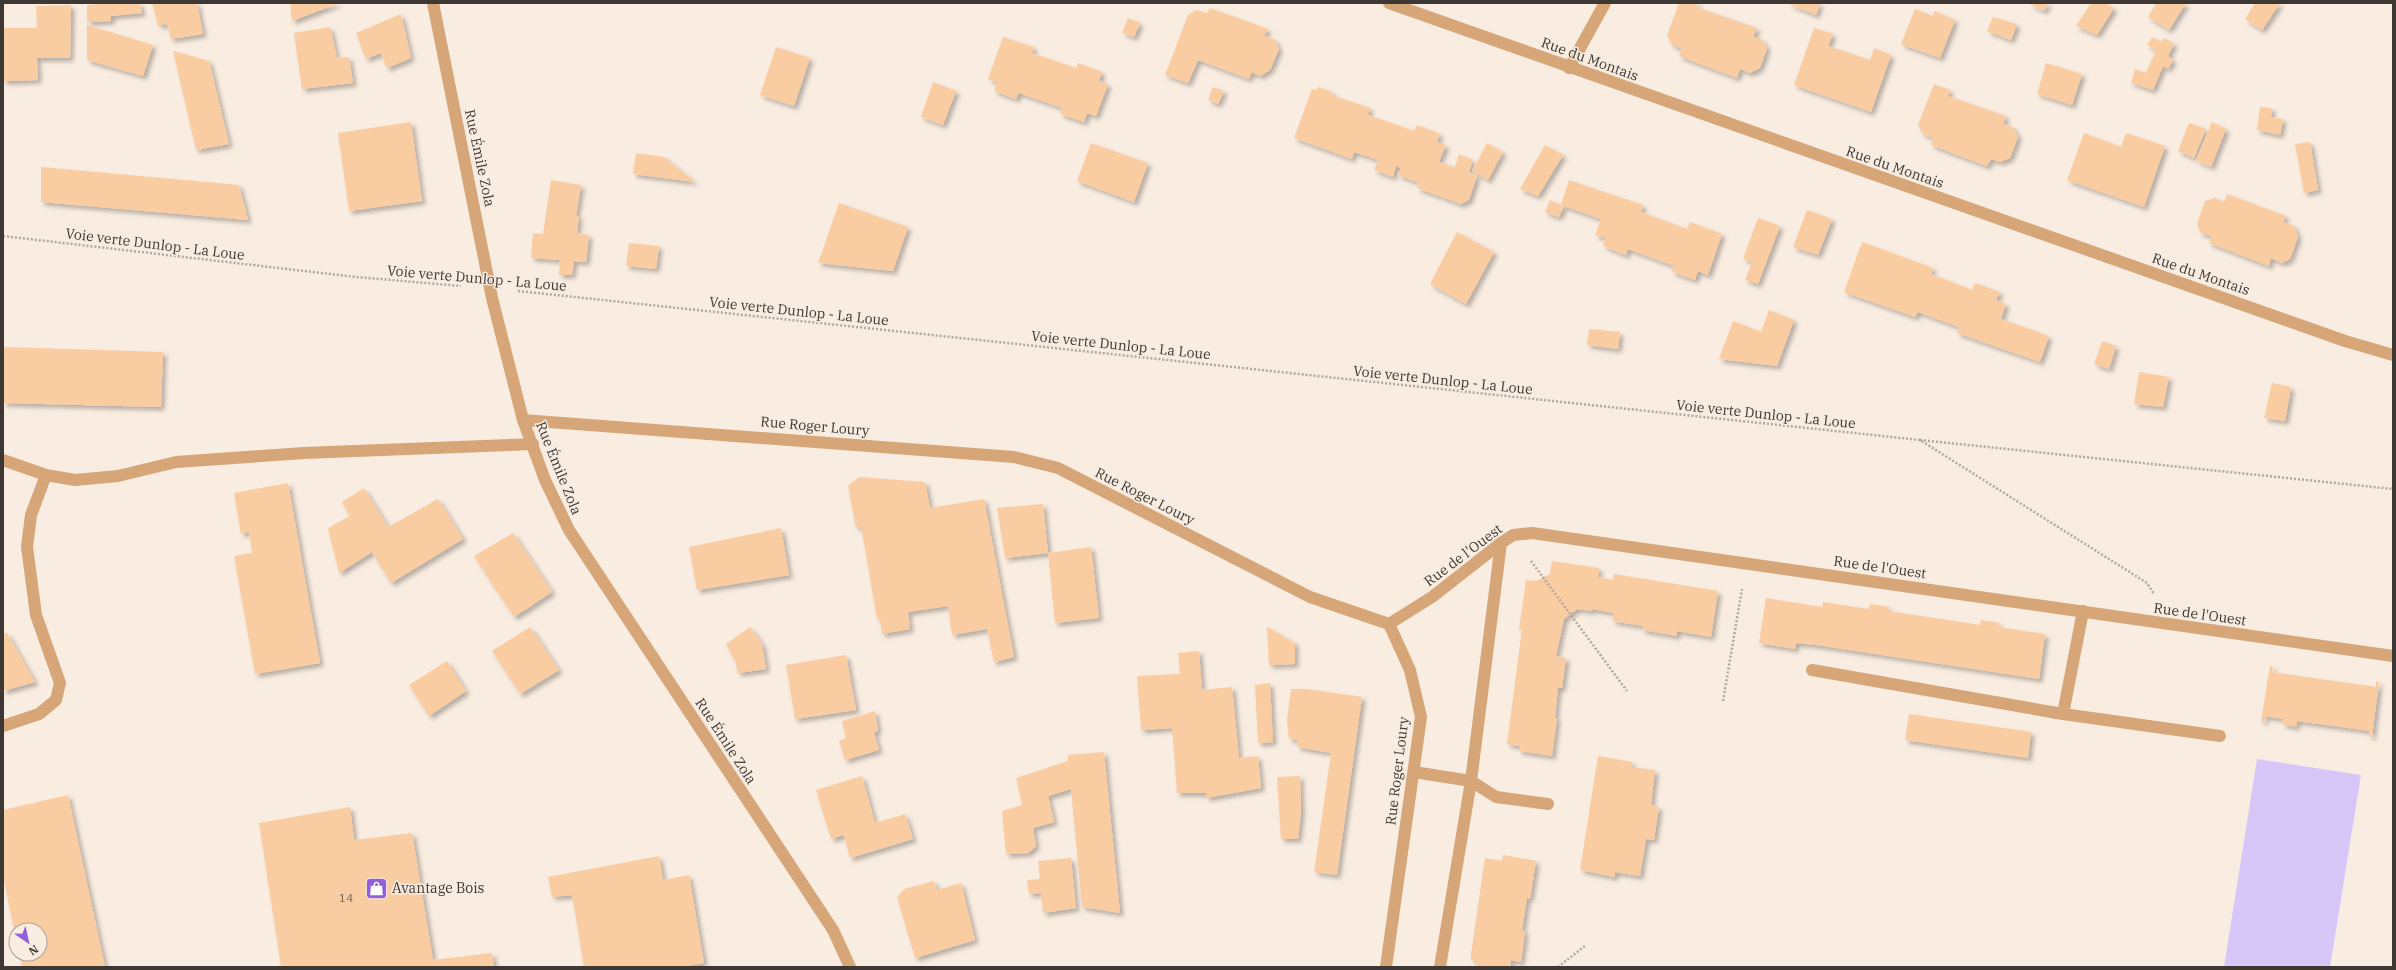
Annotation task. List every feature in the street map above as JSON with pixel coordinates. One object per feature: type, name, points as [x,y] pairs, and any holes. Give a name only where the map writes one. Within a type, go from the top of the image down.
[{"type":"street","name":"Rue Émile Zola","points":[[433,3],[491,288],[523,420],[545,480],[569,530],[833,930],[850,967]]},
{"type":"street","name":"Rue du Montais","points":[[1389,3],[1569,68],[2345,341],[2393,355]]},
{"type":"street","points":[[1569,68],[1605,3]]},
{"type":"street","name":"Rue Roger Loury","points":[[523,420],[1021,459],[1058,468],[1310,598],[1389,624],[1410,670],[1421,717],[1386,967]]},
{"type":"street","points":[[3,460],[46,476],[75,480],[118,476],[176,462],[304,453],[533,444]]},
{"type":"street","points":[[3,726],[39,714],[56,700],[60,683],[36,615],[27,547],[31,515],[46,476]]},
{"type":"street","name":"Rue de l'Ouest","points":[[1389,624],[1432,597],[1501,543],[1513,536],[1532,533],[2393,656]]},
{"type":"street","points":[[1440,967],[1471,781],[1501,543]]},
{"type":"street","points":[[2063,714],[2082,611]]},
{"type":"street","points":[[1812,670],[2063,714],[2220,736]]},
{"type":"street","points":[[1414,772],[1471,781],[1496,797],[1548,804]]},
{"type":"path","name":"Voie verte Dunlop - La Loue","points":[[3,236],[356,277],[491,288],[1920,440],[2147,583],[2176,626]]},
{"type":"path","points":[[1920,440],[2393,489]]},
{"type":"path","points":[[1513,536],[1627,691]]},
{"type":"path","points":[[1723,701],[1746,564]]},
{"type":"path","points":[[1558,967],[1585,946]]},
{"type":"shaded area","points":[[2257,759],[2361,775],[2330,967],[2224,967]]},
{"type":"building","points":[[140,3],[142,13],[111,16],[111,21],[87,22],[87,5]]},
{"type":"building","points":[[152,3],[197,3],[203,34],[171,39],[167,24],[158,25]]},
{"type":"building","points":[[290,3],[339,3],[292,21]]},
{"type":"building","points":[[1679,3],[1698,3],[1696,7],[1757,28],[1753,37],[1761,39],[1767,48],[1760,68],[1750,73],[1740,69],[1737,78],[1679,56],[1682,48],[1672,45],[1667,35]]},
{"type":"building","points":[[1786,3],[1820,3],[1816,15]]},
{"type":"building","points":[[2028,3],[2048,3],[2044,11]]},
{"type":"building","points":[[2091,3],[2105,3],[2114,8],[2097,35],[2076,26]]},
{"type":"building","points":[[2156,3],[2186,3],[2169,30],[2148,17]]},
{"type":"building","points":[[2255,3],[2280,3],[2262,30],[2245,19]]},
{"type":"building","points":[[71,5],[70,58],[37,58],[38,80],[3,81],[3,28],[37,28],[36,6]]},
{"type":"building","points":[[1210,8],[1268,29],[1264,36],[1274,39],[1279,49],[1270,70],[1260,76],[1252,72],[1249,79],[1198,60],[1188,83],[1165,75],[1188,15],[1196,10],[1207,13]]},
{"type":"building","points":[[1915,9],[1933,16],[1935,11],[1955,20],[1940,58],[1901,44]]},
{"type":"building","points":[[401,14],[411,58],[387,68],[381,53],[366,59],[356,33]]},
{"type":"building","points":[[1993,17],[2017,24],[2011,40],[1987,31]]},
{"type":"building","points":[[1128,18],[1140,23],[1134,37],[1122,33]]},
{"type":"building","points":[[87,25],[153,45],[143,76],[87,60]]},
{"type":"building","points":[[330,27],[337,58],[349,57],[353,83],[302,89],[294,33]]},
{"type":"building","points":[[1814,28],[1833,34],[1828,46],[1870,60],[1874,48],[1891,55],[1871,112],[1794,85]]},
{"type":"building","points":[[1003,37],[1034,47],[1032,53],[1076,68],[1078,63],[1102,72],[1099,81],[1108,84],[1096,116],[1087,113],[1084,122],[1060,114],[1062,108],[1019,93],[1016,99],[994,91],[997,82],[988,79]]},
{"type":"building","points":[[2152,37],[2161,42],[2164,38],[2174,44],[2168,56],[2173,60],[2168,69],[2163,66],[2153,90],[2131,83],[2135,69],[2146,73],[2156,50],[2147,45]]},
{"type":"building","points":[[776,47],[810,58],[794,106],[760,95]]},
{"type":"building","points":[[173,51],[209,61],[229,144],[196,150]]},
{"type":"building","points":[[2046,63],[2082,74],[2072,105],[2037,94]]},
{"type":"building","points":[[933,82],[956,91],[943,125],[921,117]]},
{"type":"building","points":[[1934,84],[1950,90],[1948,96],[2006,116],[2003,124],[2013,127],[2018,137],[2010,158],[2000,162],[1991,159],[1987,166],[1931,145],[1933,138],[1923,134],[1918,125]]},
{"type":"building","points":[[1213,87],[1224,91],[1218,104],[1208,100]]},
{"type":"building","points":[[1318,87],[1332,92],[1331,95],[1370,108],[1368,115],[1414,131],[1417,125],[1440,134],[1437,142],[1446,145],[1439,162],[1455,167],[1459,154],[1473,160],[1469,172],[1477,176],[1469,200],[1461,204],[1417,188],[1419,183],[1398,175],[1401,168],[1396,166],[1393,177],[1374,170],[1378,160],[1354,152],[1352,159],[1294,138],[1312,89],[1316,90]]},
{"type":"building","points":[[2260,107],[2272,108],[2271,117],[2283,119],[2280,135],[2257,130]]},
{"type":"building","points":[[411,122],[422,201],[349,211],[338,133]]},
{"type":"building","points":[[2212,122],[2226,129],[2211,167],[2196,160]]},
{"type":"building","points":[[2189,123],[2206,129],[2194,158],[2178,151]]},
{"type":"building","points":[[2084,133],[2121,147],[2126,133],[2165,146],[2144,207],[2067,180]]},
{"type":"building","points":[[2310,142],[2318,190],[2304,193],[2295,144]]},
{"type":"building","points":[[1091,143],[1148,163],[1134,202],[1077,181]]},
{"type":"building","points":[[1487,143],[1503,152],[1488,180],[1472,171]]},
{"type":"building","points":[[1545,145],[1563,155],[1538,196],[1520,189]]},
{"type":"building","points":[[636,153],[664,157],[695,182],[633,174]]},
{"type":"building","points":[[41,167],[239,185],[248,220],[41,202]]},
{"type":"building","points":[[551,180],[581,185],[576,216],[579,216],[577,233],[589,235],[586,262],[574,261],[572,275],[559,275],[560,260],[531,258],[533,233],[543,234]]},
{"type":"building","points":[[1569,180],[1643,205],[1641,212],[1687,229],[1690,222],[1722,234],[1708,275],[1698,271],[1695,280],[1672,272],[1674,266],[1628,249],[1626,255],[1603,246],[1606,238],[1595,235],[1601,219],[1564,206],[1559,217],[1545,212],[1550,200],[1561,205]]},
{"type":"building","points":[[2227,194],[2286,216],[2283,222],[2294,226],[2298,237],[2290,259],[2282,263],[2271,258],[2269,266],[2209,243],[2211,236],[2201,233],[2197,224],[2205,201],[2215,198],[2224,202]]},
{"type":"building","points":[[839,203],[908,227],[893,271],[818,263]]},
{"type":"building","points":[[1807,210],[1832,219],[1818,255],[1793,247]]},
{"type":"building","points":[[1758,218],[1780,226],[1758,284],[1745,280],[1752,262],[1743,259]]},
{"type":"building","points":[[1457,232],[1494,252],[1466,304],[1430,284]]},
{"type":"building","points":[[1862,242],[1933,268],[1931,274],[1972,290],[1975,283],[2000,292],[1996,300],[2006,304],[2001,319],[2049,336],[2040,362],[1957,333],[1959,327],[1918,312],[1915,317],[1844,292]]},
{"type":"building","points":[[629,243],[659,246],[656,269],[626,266]]},
{"type":"building","points":[[1769,310],[1794,320],[1777,366],[1719,359],[1733,321],[1761,332]]},
{"type":"building","points":[[1589,329],[1620,332],[1618,349],[1587,345]]},
{"type":"building","points":[[2102,341],[2116,346],[2109,369],[2094,364]]},
{"type":"building","points":[[3,347],[163,352],[161,407],[3,403]]},
{"type":"building","points":[[2139,372],[2169,377],[2163,407],[2134,404]]},
{"type":"building","points":[[2272,383],[2291,387],[2285,421],[2264,418]]},
{"type":"building","points":[[859,477],[925,482],[930,508],[984,499],[1014,657],[994,662],[987,629],[952,635],[948,606],[908,612],[910,629],[882,634],[880,619],[877,619],[861,526],[856,528],[848,486]]},
{"type":"building","points":[[288,483],[320,663],[255,674],[234,556],[252,553],[249,532],[241,534],[234,493]]},
{"type":"building","points":[[364,488],[388,527],[438,499],[463,539],[391,583],[372,552],[339,573],[328,528],[350,516],[342,502]]},
{"type":"building","points":[[1043,504],[1048,553],[1005,558],[997,508]]},
{"type":"building","points":[[781,528],[789,575],[697,590],[689,547]]},
{"type":"building","points":[[513,533],[552,592],[514,617],[474,556]]},
{"type":"building","points":[[1091,547],[1099,618],[1055,623],[1048,553]]},
{"type":"building","points":[[1552,561],[1599,568],[1598,577],[1613,580],[1614,574],[1718,591],[1711,637],[1677,631],[1677,636],[1642,630],[1643,626],[1612,621],[1614,613],[1592,609],[1592,611],[1577,609],[1564,619],[1556,656],[1566,658],[1562,688],[1558,688],[1555,718],[1557,718],[1552,756],[1519,751],[1519,746],[1507,744],[1522,629],[1519,629],[1526,580],[1536,581],[1550,574]]},
{"type":"building","points":[[1766,598],[1822,607],[1823,602],[1869,609],[1870,604],[1889,607],[1888,611],[1980,625],[1981,620],[1999,623],[1998,627],[2045,634],[2039,679],[1816,645],[1796,643],[1795,649],[1759,643]]},
{"type":"building","points":[[530,627],[559,670],[520,694],[492,651]]},
{"type":"building","points":[[750,627],[762,644],[766,669],[738,673],[735,661],[726,644]]},
{"type":"building","points":[[1267,627],[1295,643],[1295,664],[1269,665]]},
{"type":"building","points":[[7,633],[35,682],[3,691],[3,634]]},
{"type":"building","points":[[1199,651],[1202,690],[1232,687],[1239,758],[1258,756],[1261,788],[1206,798],[1206,793],[1177,793],[1172,728],[1141,730],[1137,676],[1180,674],[1178,653]]},
{"type":"building","points":[[846,655],[856,710],[795,719],[786,665]]},
{"type":"building","points":[[447,661],[466,691],[429,716],[409,685]]},
{"type":"building","points":[[2270,666],[2273,666],[2272,672],[2376,687],[2376,681],[2379,682],[2372,737],[2369,737],[2370,731],[2297,721],[2296,727],[2282,724],[2283,719],[2265,716],[2264,722],[2261,721]]},
{"type":"building","points":[[1270,683],[1273,742],[1258,743],[1255,685]]},
{"type":"building","points":[[1291,689],[1307,689],[1362,697],[1337,875],[1314,872],[1331,753],[1297,747],[1298,740],[1289,739],[1287,721]]},
{"type":"building","points":[[875,711],[878,731],[874,732],[879,750],[845,760],[839,741],[846,738],[842,721]]},
{"type":"building","points":[[1909,714],[2031,732],[2028,758],[1905,740]]},
{"type":"building","points":[[1104,752],[1120,913],[1082,907],[1071,789],[1048,796],[1054,822],[1033,828],[1036,846],[1028,853],[1006,854],[1002,811],[1022,805],[1016,778],[1068,761],[1068,755]]},
{"type":"building","points":[[1598,756],[1632,762],[1632,767],[1655,770],[1651,805],[1659,807],[1654,840],[1646,839],[1640,876],[1615,872],[1615,877],[1580,870]]},
{"type":"building","points":[[862,776],[875,823],[905,814],[913,839],[850,858],[844,835],[831,839],[816,790]]},
{"type":"building","points":[[1300,776],[1301,812],[1298,839],[1281,839],[1277,777]]},
{"type":"building","points":[[68,795],[105,967],[22,967],[21,962],[48,962],[48,922],[13,922],[3,876],[3,810]]},
{"type":"building","points":[[350,807],[354,840],[412,833],[433,960],[492,953],[494,967],[281,967],[259,823]]},
{"type":"building","points":[[1503,855],[1536,861],[1530,899],[1527,898],[1522,930],[1525,931],[1521,962],[1511,960],[1510,967],[1476,967],[1476,961],[1471,960],[1471,954],[1485,858],[1502,861]]},
{"type":"building","points":[[659,856],[663,880],[689,875],[704,963],[682,967],[584,967],[572,895],[552,897],[548,877]]},
{"type":"building","points":[[1071,858],[1076,908],[1043,913],[1041,893],[1029,894],[1027,880],[1040,879],[1038,861]]},
{"type":"building","points":[[934,881],[937,890],[961,883],[975,940],[915,958],[897,897],[904,889]]},
{"type":"place","name":"Avantage Bois","points":[[377,888]]}]
